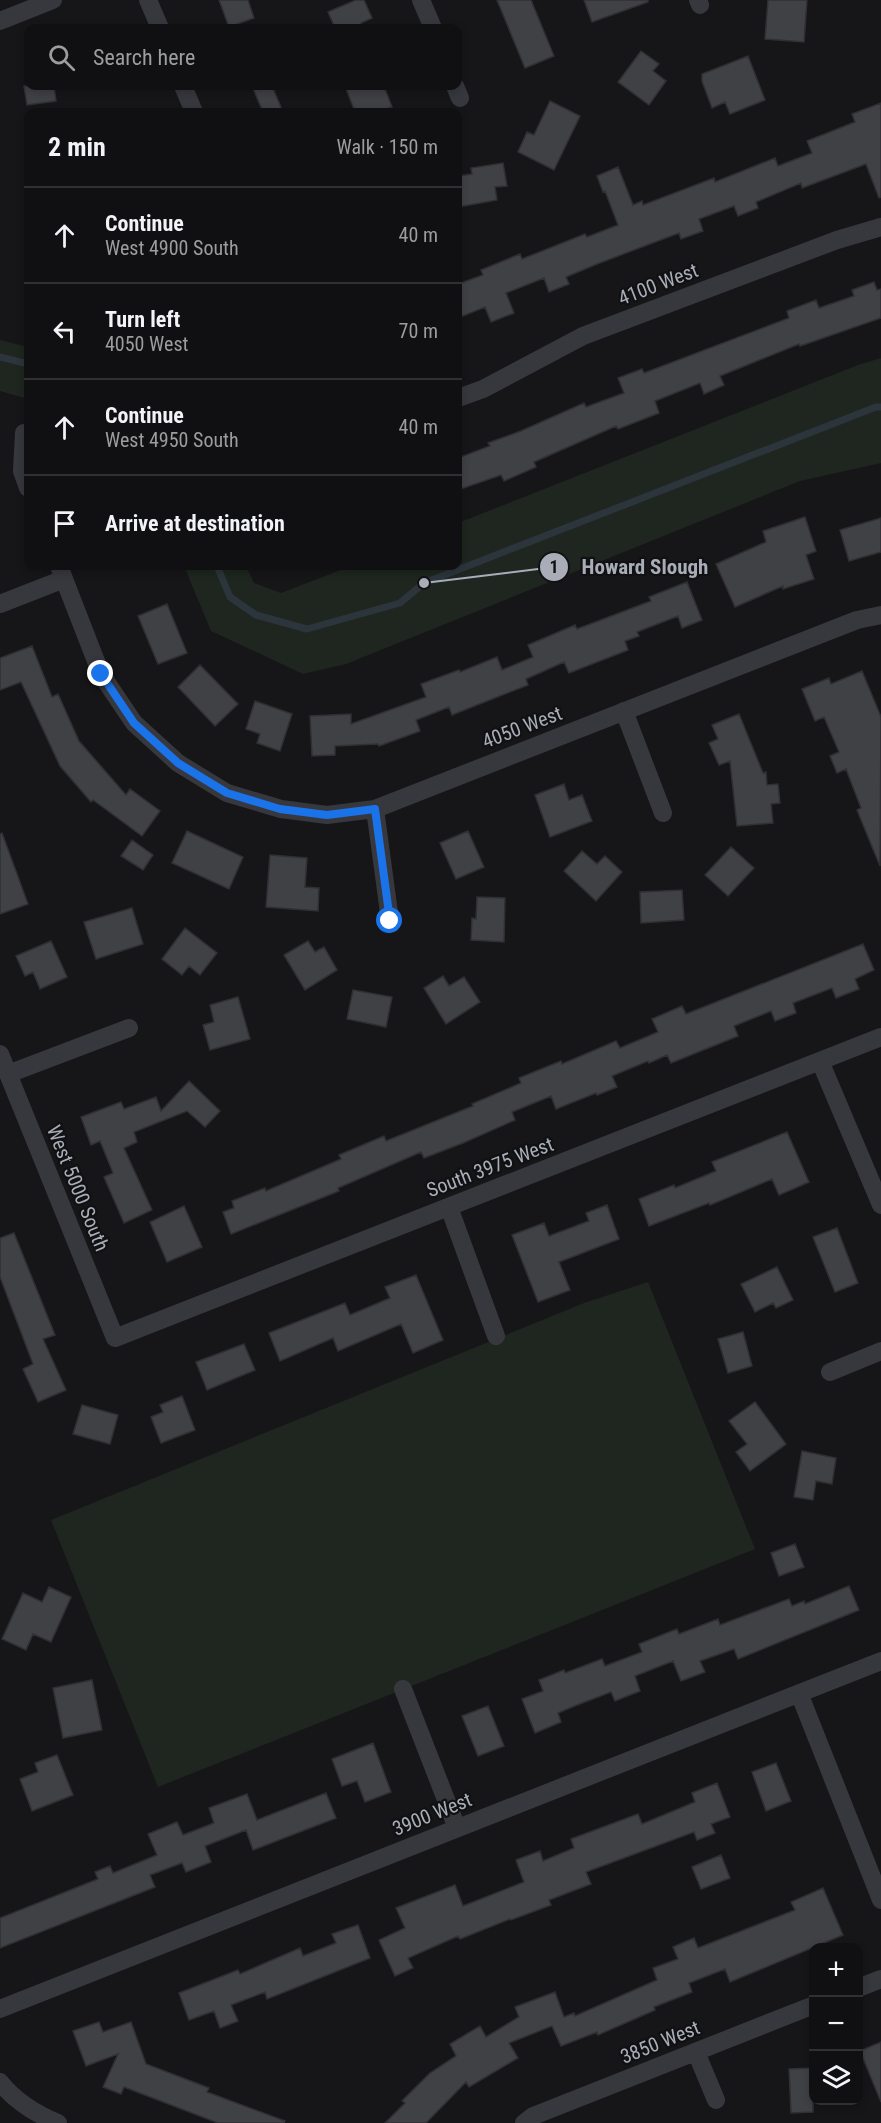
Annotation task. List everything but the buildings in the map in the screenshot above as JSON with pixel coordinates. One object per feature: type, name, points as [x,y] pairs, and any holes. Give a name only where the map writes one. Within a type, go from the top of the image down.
[{"type":"street","points":[[0,21],[52,0]]},
{"type":"street","points":[[148,0],[158,24]]},
{"type":"street","points":[[422,0],[431,24]]},
{"type":"street","points":[[185,90],[192,108]]},
{"type":"street","name":"4100 West","points":[[462,397],[483,389],[583,336],[837,240],[881,227]]},
{"type":"street","points":[[24,434],[22,471],[24,477]]},
{"type":"street","points":[[0,604],[61,572]]},
{"type":"street","name":"4050 West","points":[[61,572],[101,674],[134,723],[178,763],[227,793],[280,809],[327,815],[375,809],[858,620],[881,615]]},
{"type":"street","points":[[624,711],[663,813]]},
{"type":"street","points":[[375,809],[390,921]]},
{"type":"street","points":[[8,1074],[129,1028]]},
{"type":"street","name":"South 3975 West","points":[[115,1338],[881,1037]]},
{"type":"street","name":"West 5000 South","points":[[0,1054],[115,1338]]},
{"type":"street","points":[[820,1061],[881,1205]]},
{"type":"street","points":[[449,1207],[496,1335]]},
{"type":"street","points":[[830,1372],[881,1351]]},
{"type":"street","name":"3900 West","points":[[0,2009],[881,1661]]},
{"type":"street","points":[[403,1689],[457,1828]]},
{"type":"street","points":[[799,1693],[881,1900]]},
{"type":"street","points":[[863,1986],[881,1979]]},
{"type":"street","name":"3850 West","points":[[524,2123],[533,2116],[809,2007]]},
{"type":"street","points":[[696,2052],[716,2100]]},
{"type":"street","points":[[0,2082],[9,2094],[44,2118],[58,2123]]},
{"type":"shaded area","points":[[0,340],[24,346],[24,398],[0,391]]},
{"type":"shaded area","points":[[881,358],[881,463],[800,481],[346,664],[303,674],[211,631],[186,570],[248,570],[254,583],[281,593],[341,570],[462,570],[462,521],[858,365]]},
{"type":"shaded area","points":[[648,1282],[755,1549],[158,1787],[51,1520],[584,1303]]},
{"type":"waterway","points":[[0,357],[24,363]]},
{"type":"waterway","points":[[462,568],[881,407]]},
{"type":"waterway","points":[[219,570],[230,597],[256,615],[307,629],[400,603],[424,583],[457,570]]},
{"type":"place","name":"Howard Slough","points":[[424,583]]},
{"type":"route","points":[[101,674],[134,723],[178,763],[227,793],[280,809],[327,815],[375,809],[390,921]]}]
